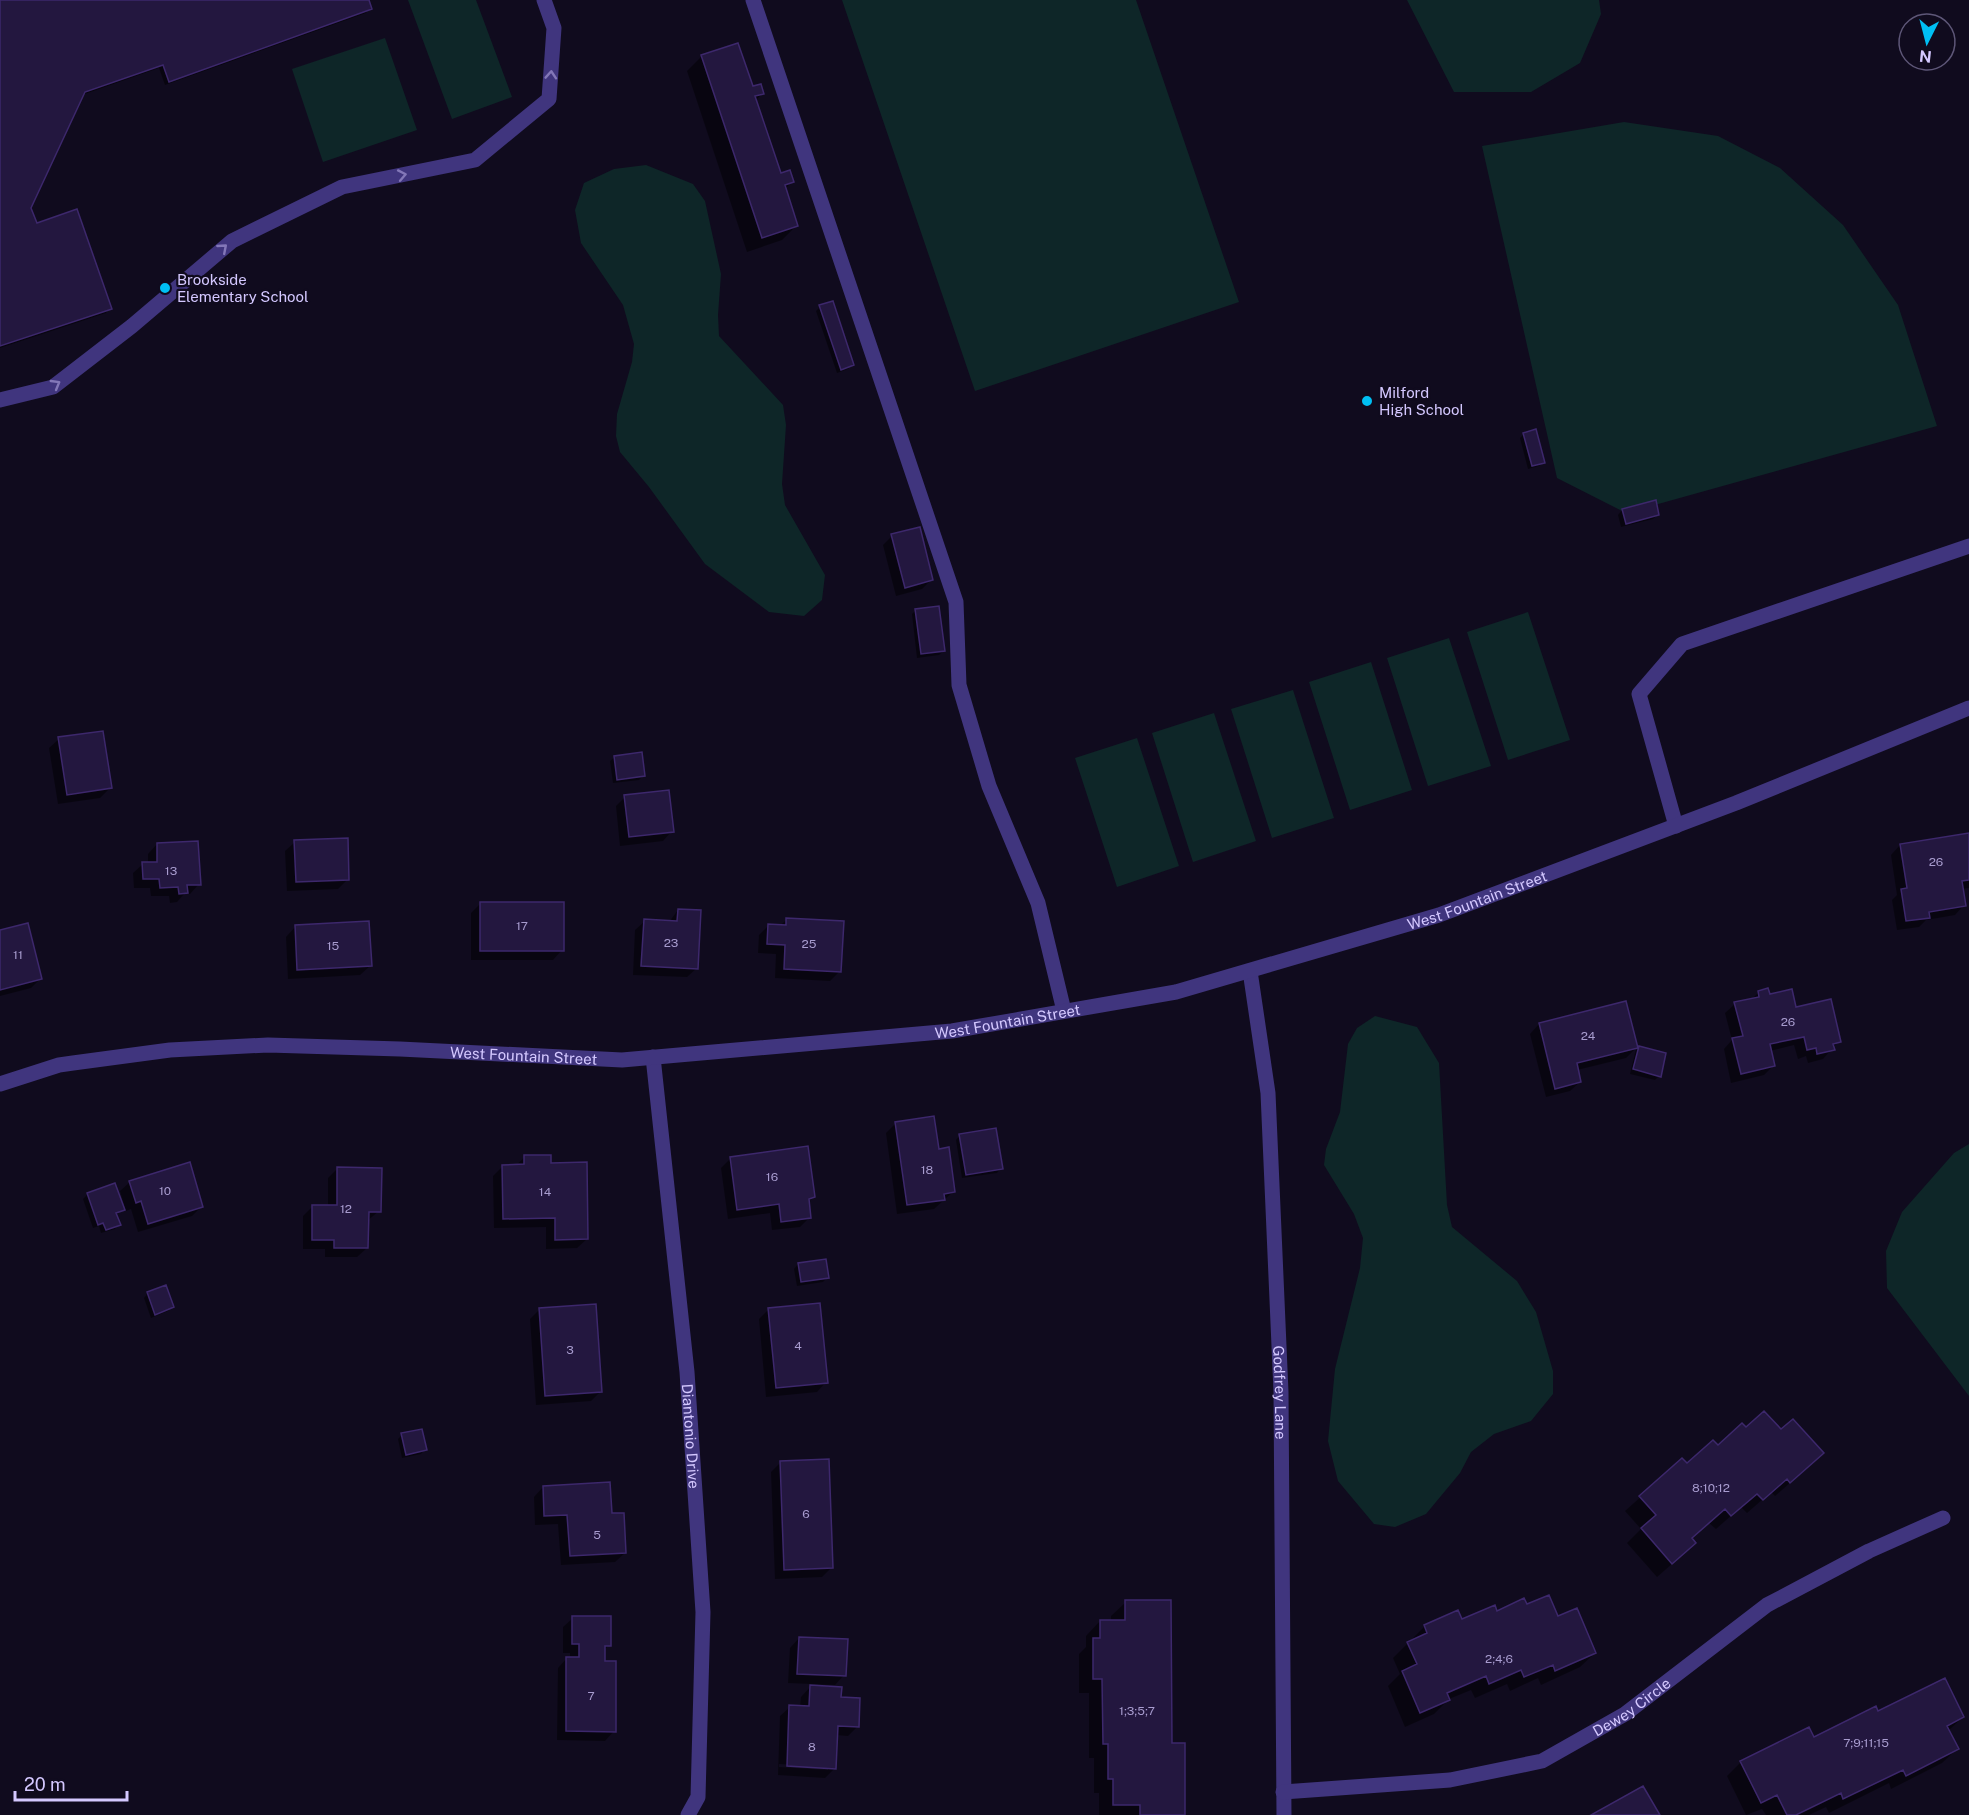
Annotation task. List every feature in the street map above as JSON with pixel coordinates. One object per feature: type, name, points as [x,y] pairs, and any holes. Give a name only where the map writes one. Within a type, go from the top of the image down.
[{"type":"street","points":[[0,400],[53,387],[132,326],[232,241],[342,187],[475,160],[549,99],[554,28],[544,0]]},
{"type":"street","points":[[753,0],[956,602],[959,685],[989,786],[1038,903],[1065,1011]]},
{"type":"street","points":[[1676,826],[1640,694],[1682,644],[1969,546]]},
{"type":"street","name":"West Fountain Street","points":[[0,1084],[59,1065],[170,1050],[268,1045],[622,1060],[951,1031],[1176,993],[1439,915],[1676,826],[1969,708]]},
{"type":"street","name":"Godfrey Lane","points":[[1250,971],[1268,1093],[1280,1369],[1284,1815]]},
{"type":"street","name":"Diantonio Drive","points":[[653,1057],[687,1372],[703,1612],[698,1797],[688,1815]]},
{"type":"street","name":"Dewey Circle","points":[[1284,1792],[1450,1780],[1542,1761],[1625,1714],[1767,1605],[1869,1551],[1943,1518]]},
{"type":"green space","points":[[408,0],[476,0],[512,97],[452,119]]},
{"type":"green space","points":[[842,0],[1136,0],[1239,302],[975,391]]},
{"type":"green space","points":[[1407,0],[1599,0],[1601,14],[1580,63],[1531,92],[1454,92]]},
{"type":"green space","points":[[385,38],[417,130],[323,162],[292,69]]},
{"type":"green space","points":[[1624,122],[1718,136],[1780,168],[1843,225],[1898,305],[1937,426],[1626,513],[1557,478],[1482,146]]},
{"type":"green space","points":[[646,165],[693,184],[705,201],[721,274],[719,336],[783,405],[786,425],[782,484],[785,505],[825,575],[822,600],[804,616],[769,612],[705,564],[649,487],[620,452],[616,436],[617,414],[632,362],[634,344],[623,305],[581,243],[575,210],[584,183],[614,169]]},
{"type":"green space","points":[[1528,612],[1570,740],[1508,760],[1467,632]]},
{"type":"green space","points":[[1449,638],[1491,766],[1428,786],[1387,658]]},
{"type":"green space","points":[[1371,662],[1412,790],[1350,810],[1309,682]]},
{"type":"green space","points":[[1293,690],[1334,818],[1272,838],[1231,709]]},
{"type":"green space","points":[[1214,713],[1256,841],[1193,862],[1152,733]]},
{"type":"green space","points":[[1137,738],[1179,866],[1117,887],[1075,758]]},
{"type":"green space","points":[[1375,1016],[1417,1027],[1439,1063],[1447,1205],[1452,1227],[1517,1281],[1536,1312],[1553,1371],[1553,1394],[1531,1421],[1494,1434],[1471,1452],[1460,1473],[1426,1514],[1395,1527],[1374,1524],[1338,1481],[1328,1441],[1335,1369],[1360,1268],[1363,1238],[1354,1214],[1324,1165],[1326,1149],[1340,1112],[1348,1044],[1357,1028]]},
{"type":"green space","points":[[1969,1144],[1969,1396],[1887,1288],[1886,1251],[1902,1212],[1954,1153]]},
{"type":"building","points":[[0,0],[369,0],[372,9],[169,82],[163,65],[85,92],[31,208],[37,223],[77,209],[112,309],[0,346]]},
{"type":"building","points":[[738,43],[753,86],[761,84],[764,94],[755,96],[781,173],[790,170],[794,182],[785,185],[798,226],[762,238],[701,55]]},
{"type":"building","points":[[833,301],[854,365],[841,370],[819,305]]},
{"type":"building","points":[[1536,429],[1545,463],[1532,466],[1523,433]]},
{"type":"building","points":[[1656,500],[1659,515],[1626,524],[1622,509]]},
{"type":"building","points":[[920,527],[933,580],[905,588],[891,534]]},
{"type":"building","points":[[939,606],[945,651],[921,654],[915,609]]},
{"type":"building","points":[[103,731],[112,788],[67,795],[58,737]]},
{"type":"building","points":[[642,752],[645,776],[617,780],[614,756]]},
{"type":"building","points":[[669,790],[674,832],[629,837],[624,795]]},
{"type":"building","points":[[1969,833],[1969,880],[1962,881],[1966,906],[1929,912],[1930,918],[1906,921],[1901,889],[1907,888],[1900,844]]},
{"type":"building","points":[[348,838],[349,880],[296,882],[294,840]]},
{"type":"building","points":[[198,841],[201,885],[187,885],[188,893],[179,894],[178,887],[160,888],[159,879],[143,879],[142,862],[157,862],[157,843]]},
{"type":"building","points":[[480,902],[564,902],[564,951],[480,951]]},
{"type":"building","points":[[678,909],[701,910],[698,969],[641,966],[644,919],[677,921]]},
{"type":"building","points":[[786,918],[844,921],[841,972],[784,969],[785,945],[767,944],[768,924],[786,925]]},
{"type":"building","points":[[369,921],[372,966],[297,970],[295,925]]},
{"type":"building","points":[[28,923],[42,979],[0,990],[0,930]]},
{"type":"building","points":[[1768,988],[1770,994],[1792,989],[1796,1007],[1831,999],[1841,1042],[1833,1044],[1835,1050],[1817,1054],[1816,1048],[1807,1050],[1804,1037],[1770,1044],[1775,1066],[1741,1074],[1732,1038],[1743,1036],[1734,1002],[1759,997],[1758,991]]},
{"type":"building","points":[[1626,1001],[1638,1048],[1577,1063],[1581,1082],[1555,1089],[1539,1023]]},
{"type":"building","points":[[1639,1046],[1666,1053],[1661,1077],[1633,1069]]},
{"type":"building","points":[[934,1116],[939,1149],[949,1147],[955,1192],[944,1194],[945,1200],[907,1205],[895,1122]]},
{"type":"building","points":[[996,1128],[1003,1169],[966,1175],[959,1134]]},
{"type":"building","points":[[808,1146],[815,1197],[809,1199],[811,1218],[781,1222],[779,1204],[737,1210],[730,1157]]},
{"type":"building","points":[[524,1155],[551,1155],[551,1163],[587,1162],[588,1239],[555,1240],[555,1218],[503,1219],[502,1165],[524,1164]]},
{"type":"building","points":[[190,1162],[203,1207],[148,1224],[141,1201],[136,1203],[129,1181]]},
{"type":"building","points":[[337,1167],[382,1168],[381,1212],[369,1212],[368,1248],[334,1248],[334,1240],[312,1240],[312,1205],[337,1205]]},
{"type":"building","points":[[115,1183],[125,1210],[116,1213],[121,1225],[106,1230],[103,1223],[98,1225],[87,1193]]},
{"type":"building","points":[[826,1259],[829,1278],[801,1282],[798,1263]]},
{"type":"building","points":[[166,1285],[174,1307],[155,1315],[147,1292]]},
{"type":"building","points":[[820,1303],[828,1383],[776,1388],[768,1308]]},
{"type":"building","points":[[596,1304],[602,1392],[545,1396],[539,1308]]},
{"type":"building","points":[[1764,1411],[1781,1429],[1793,1419],[1824,1453],[1790,1483],[1787,1479],[1763,1500],[1757,1494],[1731,1516],[1725,1509],[1692,1538],[1696,1543],[1672,1564],[1641,1528],[1656,1515],[1639,1496],[1682,1458],[1687,1463],[1713,1440],[1718,1445],[1742,1423],[1746,1427]]},
{"type":"building","points":[[422,1429],[427,1450],[406,1455],[401,1433]]},
{"type":"building","points":[[829,1459],[833,1568],[784,1570],[780,1461]]},
{"type":"building","points":[[610,1482],[612,1513],[624,1513],[626,1553],[570,1556],[567,1515],[544,1516],[543,1486]]},
{"type":"building","points":[[1549,1595],[1558,1616],[1577,1608],[1596,1653],[1555,1671],[1553,1665],[1524,1677],[1521,1670],[1489,1684],[1486,1676],[1447,1693],[1450,1700],[1420,1713],[1402,1671],[1417,1664],[1407,1642],[1427,1633],[1424,1625],[1458,1610],[1462,1619],[1495,1605],[1497,1611],[1524,1598],[1527,1604]]},
{"type":"building","points":[[1125,1600],[1171,1600],[1172,1743],[1185,1743],[1185,1815],[1140,1815],[1140,1805],[1113,1805],[1113,1779],[1108,1779],[1108,1744],[1103,1744],[1102,1679],[1093,1679],[1093,1638],[1100,1638],[1100,1620],[1125,1620]]},
{"type":"building","points":[[572,1616],[611,1616],[611,1646],[605,1646],[605,1661],[616,1661],[616,1732],[566,1731],[566,1657],[579,1657],[579,1644],[572,1644]]},
{"type":"building","points":[[799,1637],[848,1639],[846,1676],[797,1674]]},
{"type":"building","points":[[1945,1678],[1964,1717],[1947,1726],[1959,1749],[1906,1776],[1903,1770],[1843,1799],[1841,1793],[1796,1815],[1787,1815],[1777,1795],[1761,1803],[1740,1761],[1809,1727],[1814,1737],[1876,1706],[1878,1711]]},
{"type":"building","points":[[810,1685],[842,1687],[841,1697],[860,1698],[859,1727],[838,1726],[836,1769],[787,1766],[789,1705],[809,1706]]},
{"type":"building","points":[[1643,1786],[1660,1815],[1591,1815]]},
{"type":"place","name":"Brookside Elementary School","points":[[165,288]]},
{"type":"place","name":"Milford High School","points":[[1367,401]]}]
